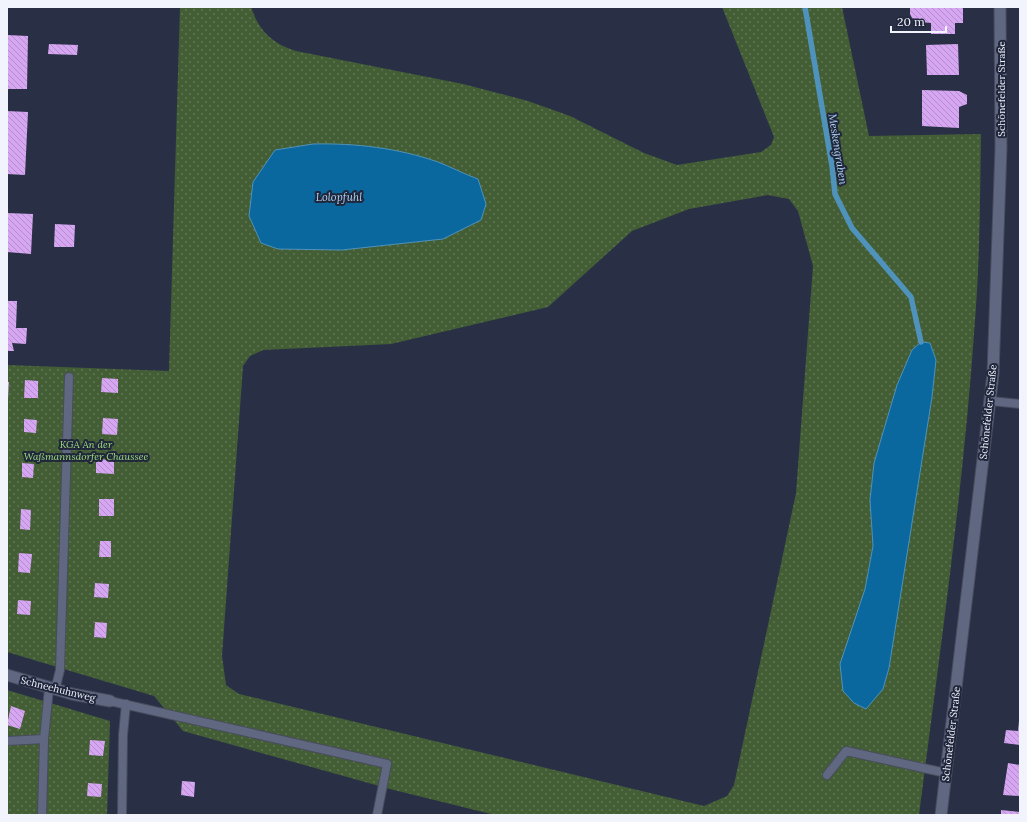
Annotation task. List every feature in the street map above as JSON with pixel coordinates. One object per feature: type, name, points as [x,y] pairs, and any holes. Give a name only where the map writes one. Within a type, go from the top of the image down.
[{"type":"street","name":"Schönefelder Straße","points":[[941,815],[991,401],[1001,148],[1000,7]]},
{"type":"street","name":"Schneehuhnweg","points":[[7,675],[52,689],[110,701]]},
{"type":"lane","points":[[42,815],[44,740],[52,689],[60,670],[69,377]]},
{"type":"lane","points":[[991,401],[1020,404]]},
{"type":"lane","points":[[110,701],[387,764],[377,815]]},
{"type":"lane","points":[[122,815],[122,735],[126,704]]},
{"type":"lane","points":[[7,741],[44,740]]},
{"type":"lane","points":[[828,775],[846,751],[946,772]]},
{"type":"green space","name":"KGA An der Waßmannsdorfer Chaussee","points":[[180,7],[251,7],[262,29],[273,40],[296,51],[463,84],[528,101],[570,116],[644,153],[677,165],[761,152],[771,145],[774,137],[722,7],[842,7],[869,136],[981,134],[980,227],[977,297],[965,444],[951,568],[919,815],[495,815],[390,789],[183,731],[154,696],[7,652],[7,365],[169,371]],"holes":[[[768,195],[789,199],[798,211],[813,266],[796,493],[734,785],[727,796],[704,806],[239,694],[226,685],[222,656],[243,366],[250,356],[263,350],[391,344],[548,307],[632,231],[689,209]]]},
{"type":"green space","points":[[7,690],[110,721],[107,815],[7,815]]},
{"type":"water","name":"Lolopfuhl","points":[[313,144],[345,144],[376,147],[408,153],[438,162],[478,179],[486,204],[481,220],[443,239],[342,250],[278,249],[261,243],[249,216],[253,182],[275,150]]},
{"type":"water","points":[[921,342],[930,343],[936,360],[932,397],[889,668],[883,689],[866,709],[854,703],[843,691],[840,664],[865,589],[873,546],[870,500],[874,463],[897,385],[912,350]]},
{"type":"building","points":[[910,7],[963,7],[963,23],[955,23],[955,34],[931,34],[931,23],[920,22],[912,18],[910,14]]},
{"type":"building","points":[[7,35],[28,36],[27,89],[7,89]]},
{"type":"building","points":[[49,44],[78,45],[77,55],[48,54]]},
{"type":"building","points":[[958,44],[959,75],[927,75],[926,45]]},
{"type":"building","points":[[922,90],[959,91],[967,95],[967,104],[959,107],[959,128],[922,126]]},
{"type":"building","points":[[7,111],[28,112],[25,175],[7,174]]},
{"type":"building","points":[[7,213],[33,214],[31,254],[7,252]]},
{"type":"building","points":[[55,224],[75,225],[74,247],[54,247]]},
{"type":"building","points":[[7,301],[17,301],[16,328],[27,328],[26,344],[12,343],[14,351],[7,351]]},
{"type":"building","points":[[102,378],[118,379],[118,393],[101,392]]},
{"type":"building","points":[[25,380],[38,381],[38,398],[24,398]]},
{"type":"building","points":[[7,382],[9,382],[8,399],[7,398]]},
{"type":"building","points":[[103,418],[118,419],[117,435],[102,434]]},
{"type":"building","points":[[24,419],[37,420],[36,433],[24,432]]},
{"type":"building","points":[[96,459],[114,460],[114,474],[96,473]]},
{"type":"building","points":[[22,463],[34,464],[33,478],[22,477]]},
{"type":"building","points":[[99,499],[114,499],[114,516],[99,516]]},
{"type":"building","points":[[21,509],[31,510],[30,530],[20,529]]},
{"type":"building","points":[[100,541],[111,541],[111,557],[99,557]]},
{"type":"building","points":[[19,553],[32,554],[30,573],[18,572]]},
{"type":"building","points":[[95,583],[109,584],[108,598],[94,597]]},
{"type":"building","points":[[18,600],[31,601],[30,615],[17,614]]},
{"type":"building","points":[[95,622],[107,623],[106,638],[94,637]]},
{"type":"building","points":[[11,706],[25,711],[20,729],[7,725]]},
{"type":"building","points":[[1019,721],[1020,745],[1004,743],[1006,730],[1018,731]]},
{"type":"building","points":[[90,740],[105,741],[103,756],[89,755]]},
{"type":"building","points":[[1008,763],[1020,765],[1020,796],[1003,795]]},
{"type":"building","points":[[182,781],[195,782],[194,797],[181,795]]},
{"type":"building","points":[[88,783],[102,784],[101,797],[87,796]]},
{"type":"building","points":[[1001,810],[1020,812],[1020,815],[1001,815]]},
{"type":"waterway","name":"Meskengraben","points":[[805,7],[832,166],[835,194],[852,228],[911,297],[921,342]]}]
